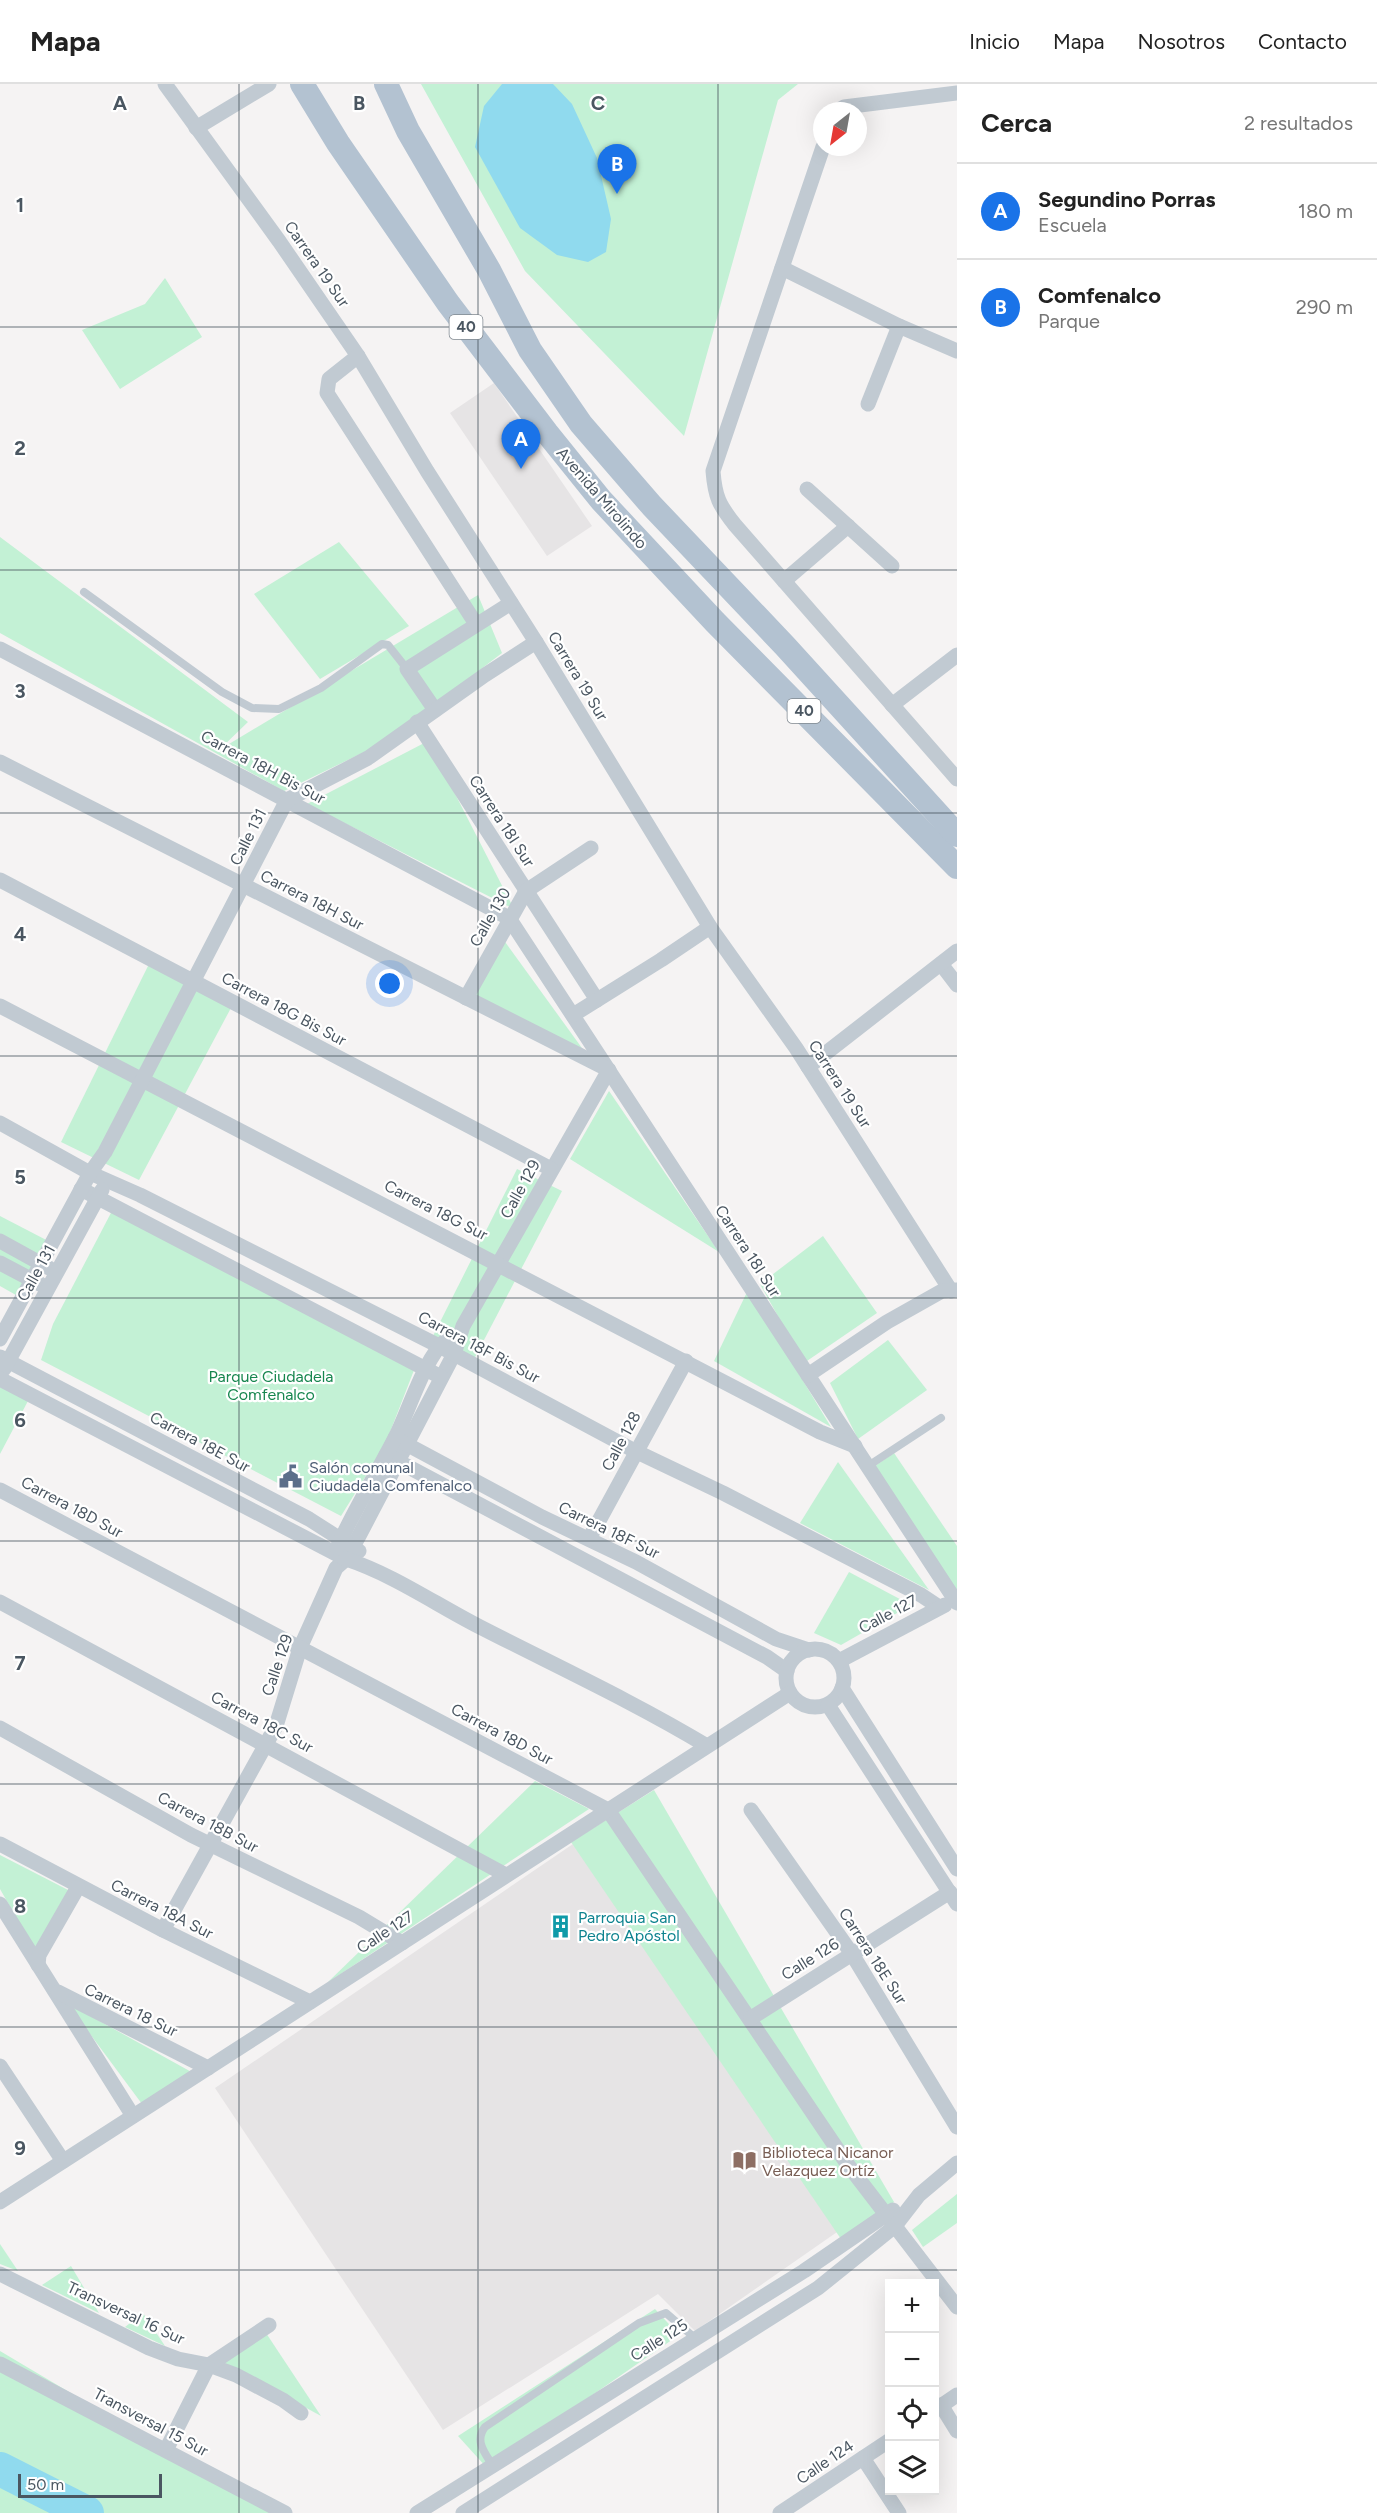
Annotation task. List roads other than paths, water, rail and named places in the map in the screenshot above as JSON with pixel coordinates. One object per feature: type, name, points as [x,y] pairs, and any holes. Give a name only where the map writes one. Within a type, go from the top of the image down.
[{"type":"main road","name":"Avenida Mirolindo","points":[[302,84],[338,143],[448,303],[601,500],[715,622],[957,867]]},
{"type":"main road","name":"Avenida Mirolindo","points":[[386,84],[408,131],[489,270],[530,350],[581,424],[652,506],[957,835]]},
{"type":"street","name":"Carrera 19 Sur","points":[[165,84],[279,241],[358,356],[710,927],[808,1067],[954,1291]]},
{"type":"street","points":[[196,128],[269,84]]},
{"type":"street","points":[[867,104],[957,93]]},
{"type":"street","points":[[820,156],[713,471],[715,493],[719,505],[957,779]]},
{"type":"street","points":[[782,268],[899,326],[957,351]]},
{"type":"street","points":[[868,404],[899,326]]},
{"type":"street","points":[[358,356],[329,379],[327,393],[476,624]]},
{"type":"street","points":[[807,489],[892,566]]},
{"type":"street","points":[[784,581],[848,526]]},
{"type":"street","points":[[435,710],[407,669],[511,603]]},
{"type":"street","name":"Calle 131","points":[[0,1339],[81,1189],[105,1152],[287,800],[368,758],[536,642]]},
{"type":"street","name":"Carrera 18H Bis Sur","points":[[0,649],[509,918]]},
{"type":"street","points":[[892,705],[957,655]]},
{"type":"street","name":"Carrera 18I Sur","points":[[417,723],[597,1000]]},
{"type":"street","name":"Carrera 18H Sur","points":[[0,762],[609,1070]]},
{"type":"street","name":"Calle 130","points":[[466,998],[526,891],[591,848]]},
{"type":"street","name":"Carrera 18G Bis Sur","points":[[0,880],[551,1169]]},
{"type":"street","name":"Carrera 18I Sur","points":[[509,918],[956,1601]]},
{"type":"street","points":[[573,1015],[710,927]]},
{"type":"street","points":[[808,1067],[957,951]]},
{"type":"street","points":[[941,964],[957,985]]},
{"type":"street","name":"Carrera 18G Sur","points":[[0,1006],[499,1263],[834,1439],[855,1446]]},
{"type":"street","name":"Calle 129","points":[[163,1930],[276,1726],[300,1648],[342,1553],[402,1441],[454,1354],[463,1326],[609,1070]]},
{"type":"street","name":"Carrera 18F Bis Sur","points":[[0,1123],[90,1173],[151,1201],[439,1346],[635,1451],[890,1578],[921,1594],[939,1607]]},
{"type":"street","points":[[105,1152],[107,1181]]},
{"type":"street","name":"Calle 131","points":[[0,1377],[4,1360],[48,1288],[107,1181]]},
{"type":"street","points":[[81,1189],[441,1377]]},
{"type":"street","points":[[0,1241],[57,1272]]},
{"type":"street","points":[[0,1263],[48,1288]]},
{"type":"street","points":[[808,1375],[887,1322],[942,1291],[954,1291]]},
{"type":"street","name":"Calle 129","points":[[402,1441],[427,1368],[439,1346],[463,1326]]},
{"type":"street","name":"Carrera 18E Sur","points":[[4,1360],[309,1519],[342,1553]]},
{"type":"street","name":"Calle 128","points":[[589,1539],[686,1361]]},
{"type":"street","name":"Carrera 18E Sur","points":[[0,1377],[377,1569],[479,1626],[654,1714],[707,1746]]},
{"type":"street","name":"Carrera 18F Sur","points":[[402,1441],[533,1512],[636,1562],[776,1639],[809,1650]]},
{"type":"street","points":[[392,1459],[601,1568],[787,1671]]},
{"type":"street","name":"Carrera 18D Sur","points":[[0,1490],[608,1810],[848,2165],[957,2307]]},
{"type":"street","name":"Calle 127","points":[[839,1661],[939,1607],[956,1601]]},
{"type":"street","name":"Carrera 18C Sur","points":[[0,1602],[507,1875]]},
{"type":"street","points":[[809,1650],[824,1651],[839,1661],[844,1678],[842,1688],[828,1705],[819,1707],[802,1704],[790,1693],[786,1678],[787,1671],[795,1658],[809,1650]]},
{"type":"street","points":[[842,1688],[957,1869]]},
{"type":"street","name":"Calle 127","points":[[1,2200],[790,1693]]},
{"type":"street","points":[[828,1705],[953,1898]]},
{"type":"street","name":"Carrera 18B Sur","points":[[0,1728],[210,1844],[359,1917],[402,1943]]},
{"type":"street","name":"Carrera 18E Sur","points":[[751,1810],[852,1954],[957,2127]]},
{"type":"street","name":"Carrera 18A Sur","points":[[0,1844],[78,1887],[310,2002]]},
{"type":"street","name":"Carrera 18D Sur","points":[[639,1852],[848,2165]]},
{"type":"street","points":[[42,1970],[39,1955],[78,1887]]},
{"type":"street","name":"Calle 126","points":[[751,2018],[852,1954],[953,1898]]},
{"type":"street","name":"Carrera 18 Sur","points":[[0,1904],[133,2116]]},
{"type":"street","name":"Carrera 18 Sur","points":[[42,1970],[60,1995],[121,2023],[207,2068]]},
{"type":"street","points":[[0,2066],[63,2161]]},
{"type":"street","name":"Calle 125","points":[[463,2513],[818,2288],[890,2220],[957,2163]]},
{"type":"street","name":"Calle 125","points":[[417,2513],[804,2271],[890,2220]]},
{"type":"street","name":"Transversal 16 Sur","points":[[0,2274],[149,2348],[178,2359],[236,2375],[283,2400],[301,2413]]},
{"type":"street","points":[[166,2450],[209,2366],[268,2325]]},
{"type":"street","name":"Transversal 15 Sur","points":[[0,2364],[285,2513]]},
{"type":"street","points":[[939,2407],[957,2395]]},
{"type":"street","points":[[939,2409],[957,2431]]},
{"type":"street","name":"Calle 124","points":[[780,2513],[888,2441]]},
{"type":"street","points":[[863,2458],[899,2513]]},
{"type":"lane","points":[[84,592],[222,692],[252,708],[279,709],[321,688],[384,644],[407,669]]},
{"type":"lane","points":[[868,1467],[940,1418]]},
{"type":"lane","points":[[492,2466],[480,2444],[479,2438],[485,2427],[639,2323],[666,2313],[696,2339]]},
{"type":"water","points":[[502,84],[553,84],[572,104],[597,158],[611,219],[606,252],[588,262],[557,255],[520,228],[475,147],[484,106]]},
{"type":"waterway","points":[[0,2469],[87,2513]]},
{"type":"place","name":"Comfenalco","points":[[617,194]]},
{"type":"place","name":"Segundino Porras","points":[[521,469]]},
{"type":"place","name":"Salón comunal Ciudadela Comfenalco","points":[[291,1476]]},
{"type":"place","name":"Parroquia San Pedro Apóstol","points":[[560,1926]]},
{"type":"place","name":"Biblioteca Nicanor Velazquez Ortíz","points":[[744,2161]]},
{"type":"park label","name":"Parque Ciudadela Comfenalco","points":[[271,1385]]}]
